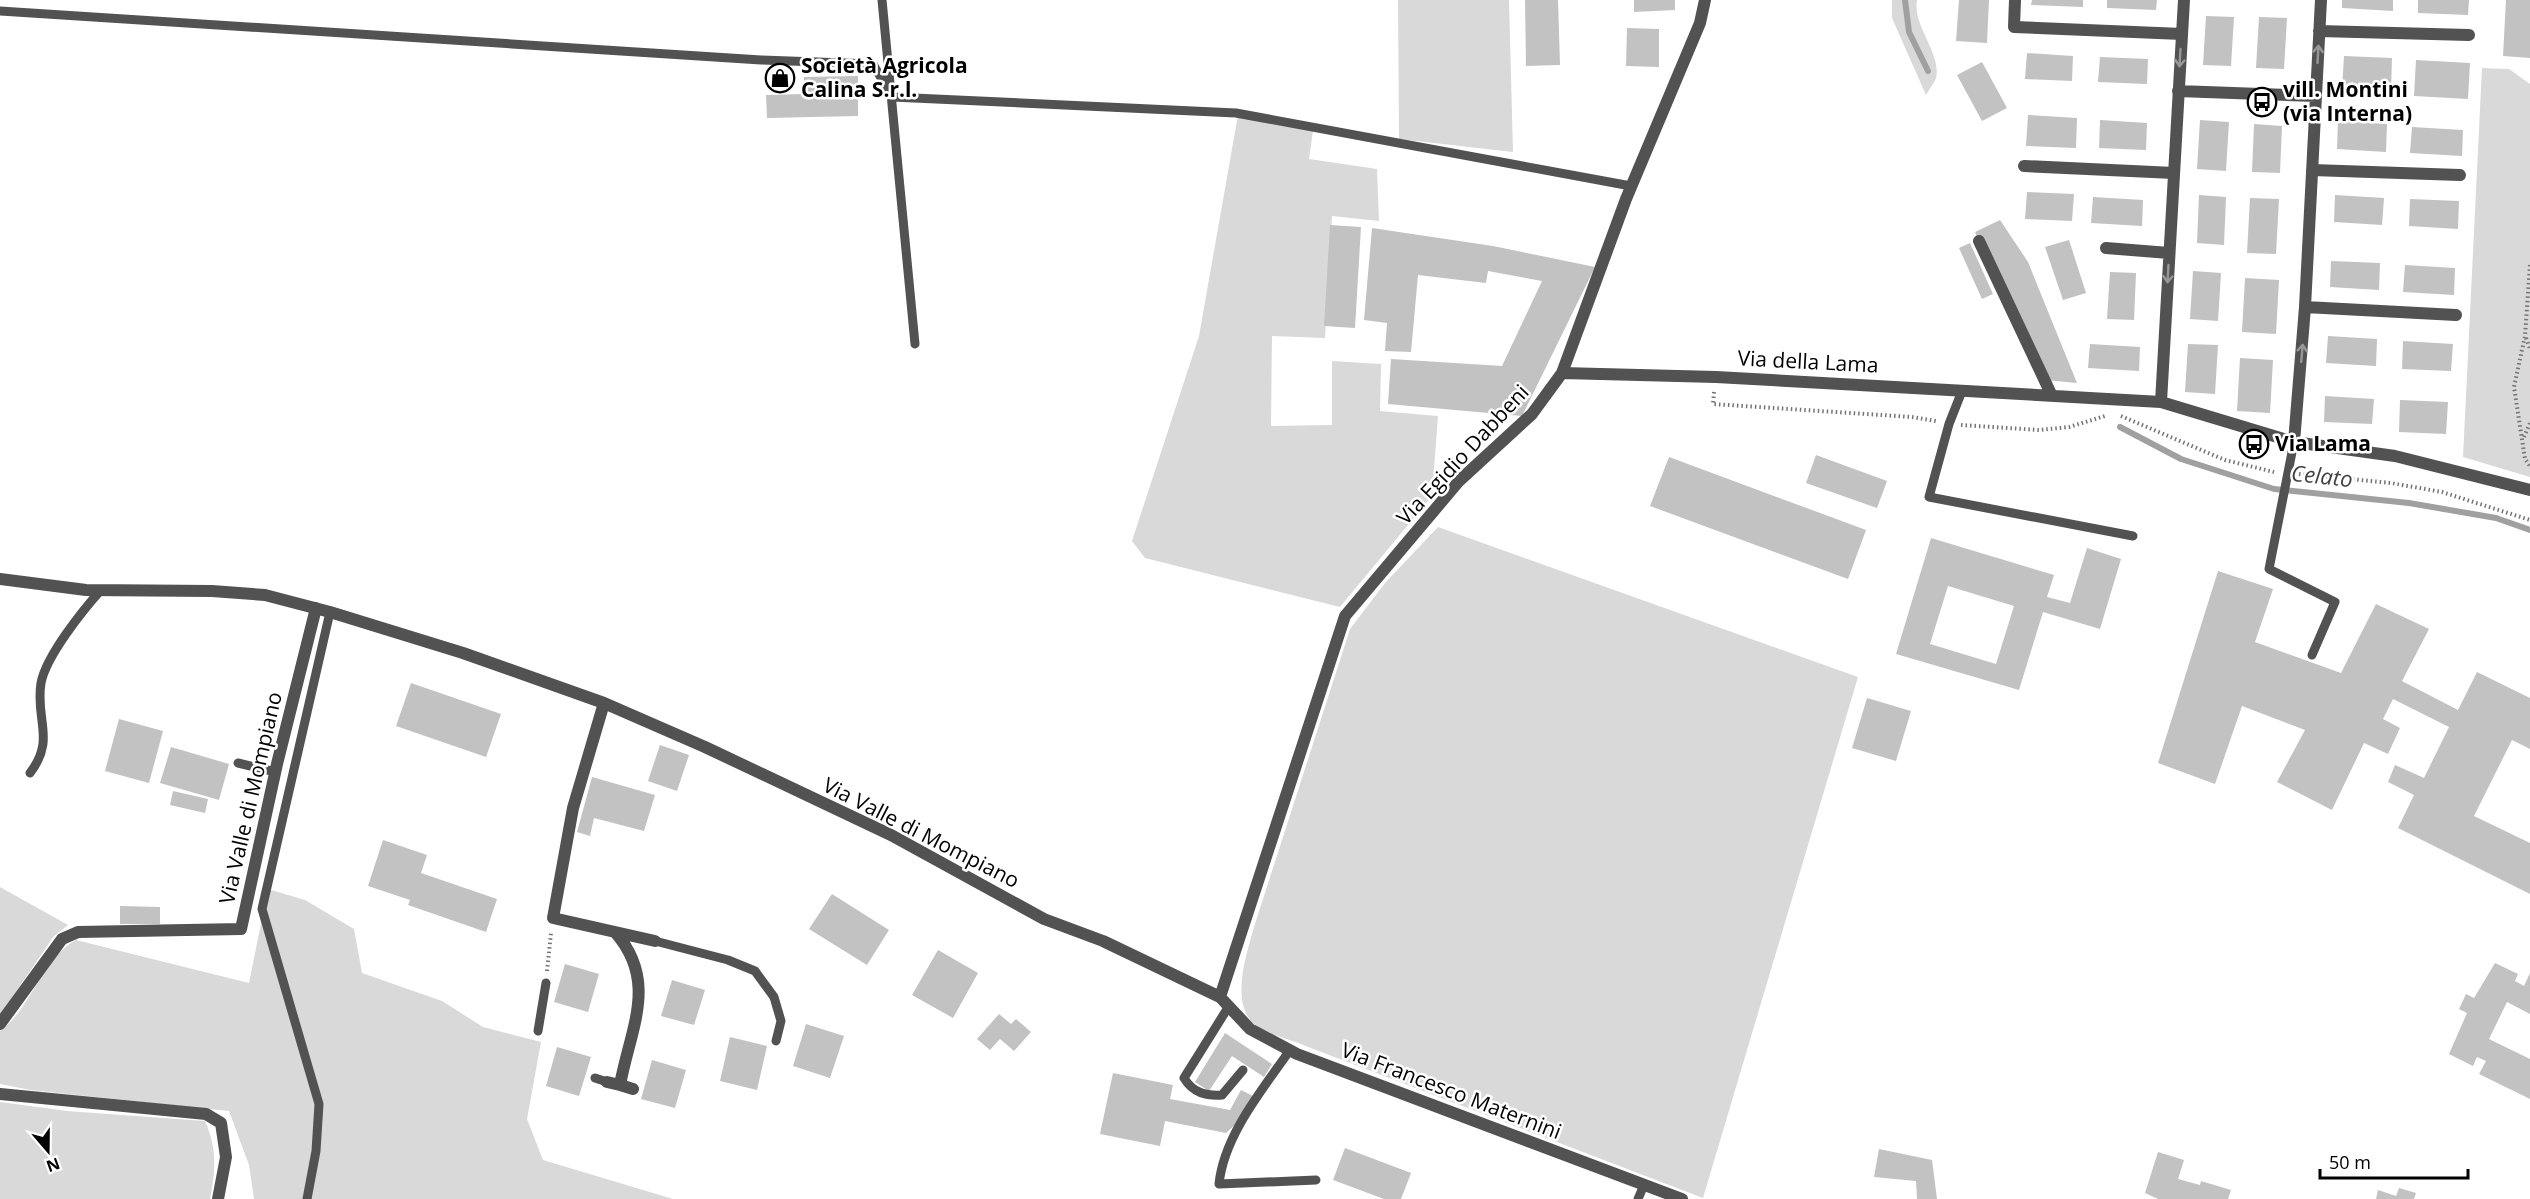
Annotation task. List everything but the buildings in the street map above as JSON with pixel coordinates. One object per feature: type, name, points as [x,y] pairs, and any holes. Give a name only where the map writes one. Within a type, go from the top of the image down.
[{"type":"street","name":"Via Egidio Dabbeni","points":[[1225,1001],[1345,616],[1459,481],[1532,414],[1562,373],[1631,186],[1700,23],[1705,0]]},
{"type":"street","points":[[2015,0],[2014,27],[2182,34]]},
{"type":"street","points":[[2161,402],[2184,0]]},
{"type":"street","points":[[2294,442],[2305,307],[2321,0]]},
{"type":"street","points":[[2319,31],[2469,35]]},
{"type":"street","points":[[2178,92],[2316,96]]},
{"type":"street","points":[[2024,166],[2174,173]]},
{"type":"street","points":[[2312,170],[2460,175]]},
{"type":"street","points":[[1979,241],[2052,396]]},
{"type":"street","points":[[2106,248],[2169,252]]},
{"type":"street","points":[[2305,307],[2456,315]]},
{"type":"street","name":"Via della Lama","points":[[1562,373],[1716,377],[2161,402],[2294,442],[2395,456],[2482,476],[2530,490]]},
{"type":"street","name":"Via Valle di Mompiano","points":[[0,579],[101,590],[265,595],[330,612],[463,653],[604,703],[705,747],[891,835],[1044,919],[1103,941],[1225,1001]]},
{"type":"street","name":"Via Valle di Mompiano","points":[[0,1024],[62,939],[78,933],[241,929],[316,608]]},
{"type":"street","points":[[604,703],[573,808],[553,918],[655,940]]},
{"type":"street","points":[[615,932],[638,969],[639,988],[637,1015],[620,1085]]},
{"type":"street","name":"Via Francesco Maternini","points":[[1225,1001],[1250,1029],[1290,1050],[1682,1199]]},
{"type":"street","points":[[601,1080],[635,1089]]},
{"type":"street","points":[[0,1094],[206,1114],[220,1123],[226,1157],[218,1199]]},
{"type":"lane","points":[[882,0],[915,344]]},
{"type":"lane","points":[[0,11],[761,60],[873,64],[892,97]]},
{"type":"lane","points":[[892,97],[1236,113],[1631,186]]},
{"type":"lane","points":[[1962,391],[1949,424],[1929,496],[2133,536]]},
{"type":"lane","points":[[2294,442],[2269,569],[2335,602],[2312,655]]},
{"type":"lane","points":[[30,773],[41,759],[45,743],[40,706],[41,682],[76,617],[101,590]]},
{"type":"lane","points":[[307,1199],[316,1151],[319,1104],[262,909],[330,612]]},
{"type":"lane","points":[[238,763],[276,772]]},
{"type":"lane","points":[[655,940],[728,960],[754,971],[774,997],[781,1022],[776,1041]]},
{"type":"lane","points":[[538,1031],[546,983]]},
{"type":"lane","points":[[1225,1001],[1184,1078],[1191,1088],[1207,1096],[1222,1095],[1243,1070]]},
{"type":"lane","points":[[1290,1050],[1236,1131],[1220,1170],[1219,1184],[1316,1180]]},
{"type":"lane","points":[[1638,1199],[1644,1185]]},
{"type":"path","points":[[2530,266],[2526,336],[2514,387],[2525,459],[2530,466]]},
{"type":"path","points":[[2526,336],[2530,349]]},
{"type":"path","points":[[1716,377],[1713,404],[1912,417],[1949,424],[2039,430],[2069,427],[2107,416]]},
{"type":"path","points":[[2117,415],[2225,460],[2266,471],[2288,476],[2391,483],[2442,492],[2530,520]]},
{"type":"path","points":[[2523,437],[2530,423]]},
{"type":"path","points":[[546,983],[553,918]]},
{"type":"shaded area","points":[[1398,0],[1509,0],[1513,152],[1399,139]]},
{"type":"shaded area","points":[[1892,0],[1917,0],[1919,19],[1937,69],[1936,78],[1926,95],[1892,18]]},
{"type":"shaded area","points":[[2482,68],[2509,69],[2530,84],[2530,477],[2463,457]]},
{"type":"shaded area","points":[[1238,115],[1313,131],[1309,159],[1377,169],[1379,221],[1332,216],[1325,338],[1272,336],[1271,426],[1332,425],[1332,361],[1381,364],[1380,411],[1438,416],[1432,496],[1340,607],[1145,558],[1132,541],[1199,336]]},
{"type":"shaded area","points":[[1438,527],[1858,677],[1703,1198],[1272,1034],[1255,1025],[1247,1016],[1241,991],[1244,964],[1350,629],[1385,583]]},
{"type":"shaded area","points":[[0,887],[68,925],[54,936],[0,1015]]},
{"type":"shaded area","points":[[268,889],[305,900],[354,929],[362,973],[442,1001],[483,1027],[541,1042],[527,1119],[543,1160],[673,1199],[254,1199],[249,1165],[229,1111],[30,1090],[0,1084],[0,1031],[21,1009],[54,959],[76,940],[249,983]]},
{"type":"shaded area","points":[[0,1102],[67,1111],[205,1121],[212,1140],[214,1159],[210,1199],[0,1199]]},
{"type":"waterway","name":"Celato","points":[[1905,0],[1909,32],[1928,71]]},
{"type":"waterway","name":"Celato","points":[[2120,427],[2181,459],[2274,489],[2409,503],[2496,518],[2530,530]]},
{"type":"place","name":"Società Agricola Calina S.r.l.","points":[[780,78]]},
{"type":"place","name":"vill. Montini (via Interna)","points":[[2262,102]]},
{"type":"place","name":"Via Lama","points":[[2254,444]]}]
